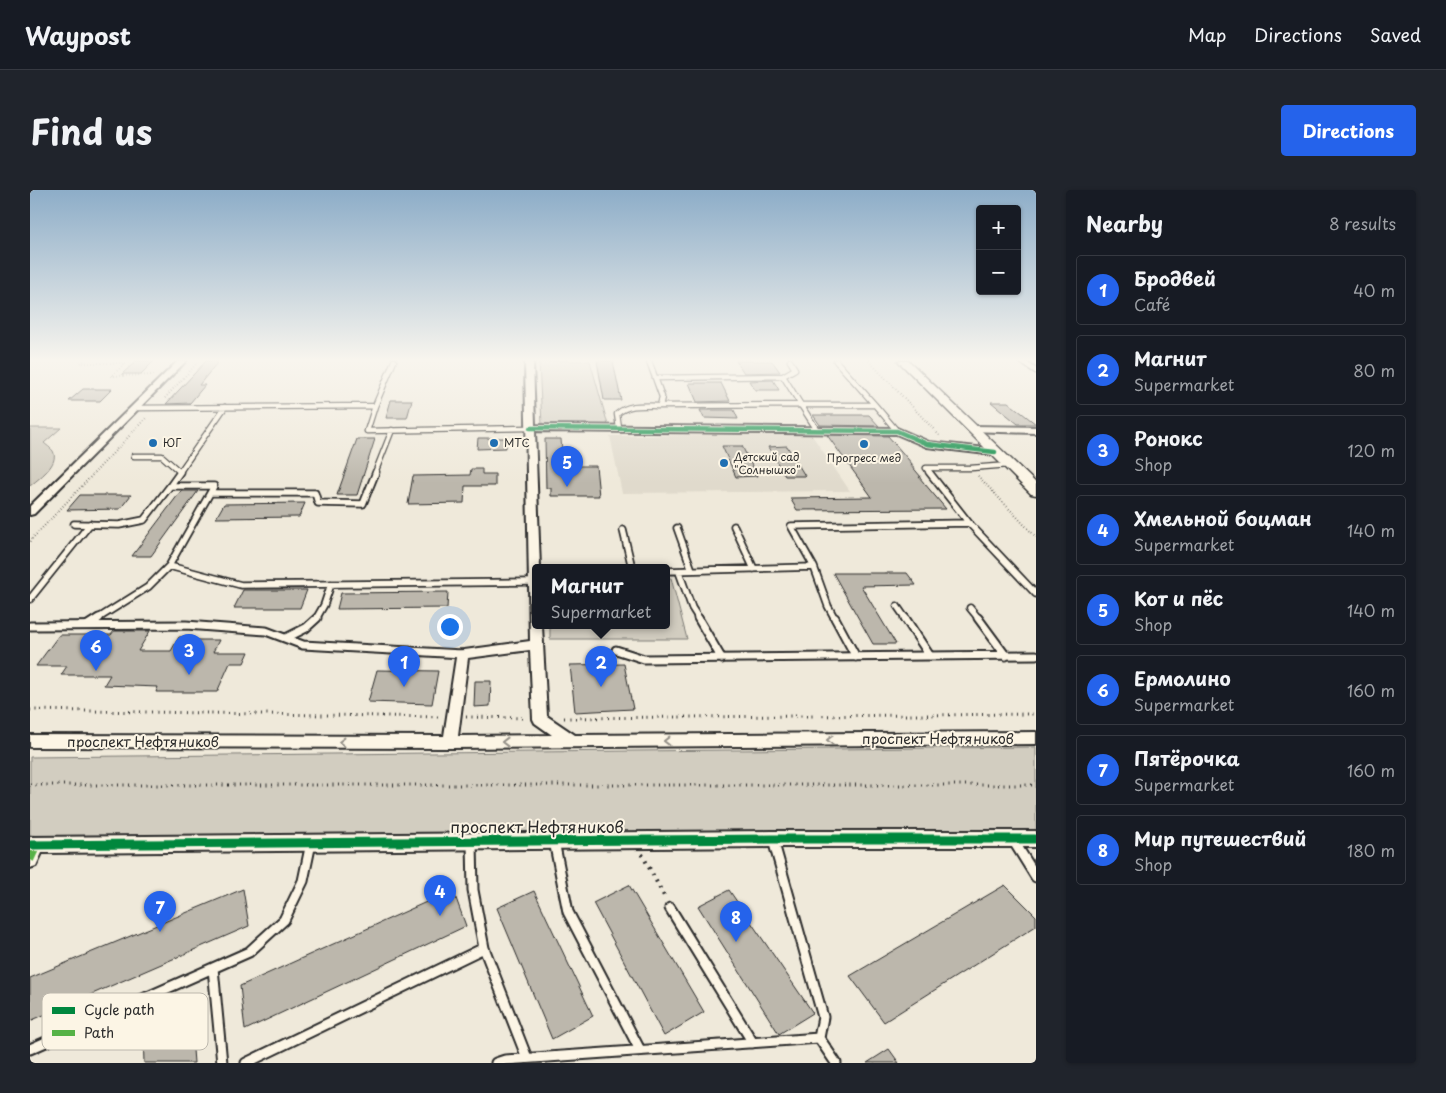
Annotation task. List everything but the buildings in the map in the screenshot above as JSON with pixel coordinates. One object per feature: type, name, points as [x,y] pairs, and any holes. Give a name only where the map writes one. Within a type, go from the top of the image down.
[{"type":"main road","points":[[944,402],[1036,491]]},
{"type":"street","points":[[30,512],[140,402]]},
{"type":"street","points":[[530,402],[535,564]]},
{"type":"street","points":[[530,428],[897,431],[913,440],[927,444],[995,452]]},
{"type":"street","points":[[972,429],[1036,430]]},
{"type":"street","points":[[536,629],[540,718],[572,741]]},
{"type":"street","points":[[450,742],[462,654],[536,645]]},
{"type":"street","name":"проспект Нефтяников","points":[[30,741],[450,742],[1036,738]]},
{"type":"street","name":"проспект Нефтяников","points":[[32,850],[311,843],[554,840],[1036,839]]},
{"type":"lane","points":[[377,402],[367,431],[530,428]]},
{"type":"lane","points":[[660,406],[661,402]]},
{"type":"lane","points":[[798,402],[817,430]]},
{"type":"lane","points":[[872,402],[897,431]]},
{"type":"lane","points":[[619,428],[617,414],[621,409],[636,406],[875,405]]},
{"type":"lane","points":[[134,408],[375,406]]},
{"type":"lane","points":[[74,524],[119,524],[144,520],[225,407]]},
{"type":"lane","points":[[211,493],[315,493],[318,503],[363,504],[392,430]]},
{"type":"lane","points":[[134,456],[162,456],[180,472]]},
{"type":"lane","points":[[1009,465],[971,468],[926,468],[969,522],[1036,594]]},
{"type":"lane","points":[[87,626],[148,587],[169,566],[214,486],[170,486]]},
{"type":"lane","points":[[856,657],[828,606],[814,567],[791,526],[969,522]]},
{"type":"lane","points":[[30,598],[90,524]]},
{"type":"lane","points":[[734,526],[754,569]]},
{"type":"lane","points":[[678,528],[692,570]]},
{"type":"lane","points":[[623,530],[631,564]]},
{"type":"lane","points":[[169,566],[241,585],[331,584],[532,576]]},
{"type":"lane","points":[[670,571],[814,567]]},
{"type":"lane","points":[[678,572],[692,608],[722,659]]},
{"type":"lane","points":[[286,638],[309,627],[322,613],[331,584]]},
{"type":"lane","points":[[897,606],[930,656]]},
{"type":"lane","points":[[970,608],[1006,656]]},
{"type":"lane","points":[[30,626],[186,625],[266,631],[303,644],[462,654]]},
{"type":"lane","points":[[616,650],[644,659],[1036,655]]},
{"type":"lane","points":[[772,839],[823,1017],[820,1038],[836,1063]]},
{"type":"lane","points":[[1012,839],[1036,877]]},
{"type":"lane","points":[[554,840],[568,912],[640,1050]]},
{"type":"lane","points":[[472,841],[473,890],[484,948],[527,1058]]},
{"type":"lane","points":[[157,993],[249,952],[284,920],[303,881],[311,843]]},
{"type":"lane","points":[[670,908],[753,1043]]},
{"type":"lane","points":[[246,1063],[484,948]]},
{"type":"lane","points":[[213,968],[222,1063]]},
{"type":"lane","points":[[496,1063],[505,1060],[527,1058],[820,1038]]},
{"type":"lane","points":[[30,1049],[42,1044]]},
{"type":"path","points":[[30,542],[162,402]]},
{"type":"path","points":[[30,710],[540,718],[1036,714]]},
{"type":"path","points":[[30,785],[1036,785]]},
{"type":"path","points":[[635,840],[670,908]]},
{"type":"shaded area","points":[[541,402],[601,402],[608,425],[542,425]]},
{"type":"shaded area","points":[[30,428],[61,428],[44,443],[53,451],[54,456],[51,466],[30,486]]},
{"type":"shaded area","name":"Детский сад \"Солнышко\"","points":[[811,434],[850,491],[622,493],[610,436]]},
{"type":"shaded area","points":[[671,578],[687,639],[550,639],[550,629],[670,629]]},
{"type":"shaded area","points":[[1036,747],[1036,830],[30,835],[30,757]]},
{"type":"marked path","points":[[30,860],[37,845]]},
{"type":"cycle path","points":[[530,428],[897,431],[927,444],[995,452]]},
{"type":"cycle path","points":[[30,845],[772,839],[1036,839]]},
{"type":"place","name":"ЮГ","points":[[153,443]]},
{"type":"place","name":"МТС","points":[[494,443]]},
{"type":"place","name":"Прогресс мед","points":[[864,444]]},
{"type":"place","name":"Детский сад \"Солнышко\"","points":[[724,463]]},
{"type":"place","name":"Кот и пёс","points":[[567,487]]},
{"type":"place","name":"Ермолино","points":[[96,671]]},
{"type":"place","name":"Ронокс","points":[[189,675]]},
{"type":"place","name":"Бродвей","points":[[404,687]]},
{"type":"place","name":"Магнит","points":[[601,687]]},
{"type":"place","name":"Хмельной боцман","points":[[440,916]]},
{"type":"place","name":"Пятёрочка","points":[[160,932]]},
{"type":"place","name":"Мир путешествий","points":[[736,942]]}]
